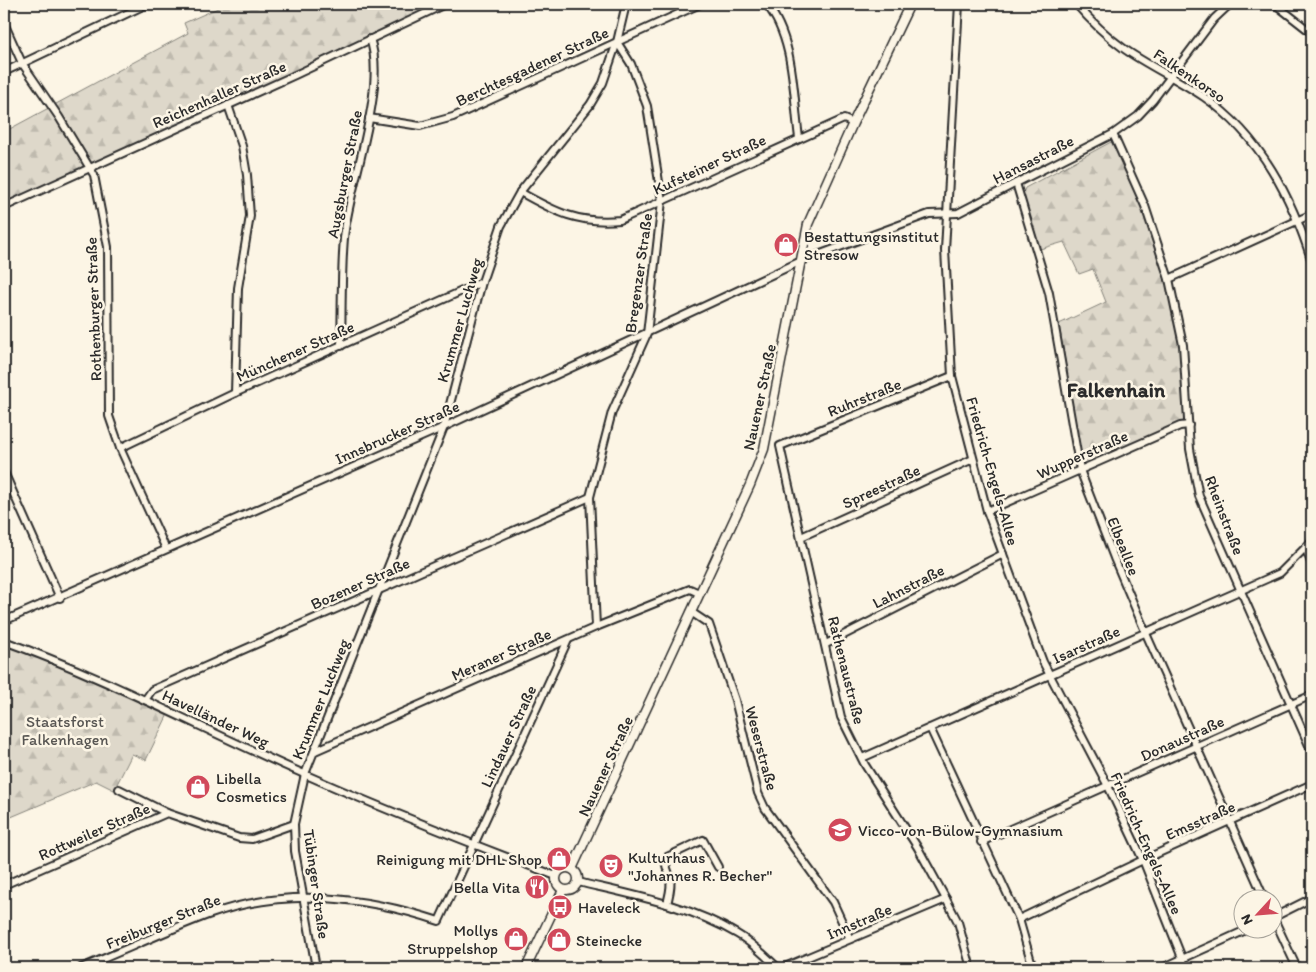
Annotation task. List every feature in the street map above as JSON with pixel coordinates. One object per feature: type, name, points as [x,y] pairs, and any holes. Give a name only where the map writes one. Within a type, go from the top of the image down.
[{"type":"main road","name":"Nauener Straße","points":[[572,869],[691,612],[764,448],[799,262],[813,211],[910,4]]},
{"type":"main road","points":[[572,869],[577,874],[578,882],[574,888],[563,890],[558,886],[556,876],[561,870],[572,869]]},
{"type":"main road","points":[[526,968],[563,890]]},
{"type":"street","points":[[4,72],[147,4]]},
{"type":"street","name":"Reichenhaller Straße","points":[[4,207],[445,4]]},
{"type":"street","name":"Krummer Luchweg","points":[[305,774],[444,427],[482,282],[501,226],[520,192],[590,105],[602,83],[626,4]]},
{"type":"street","name":"Berchtesgadener Straße","points":[[369,118],[408,125],[433,123],[453,117],[700,4]]},
{"type":"street","points":[[766,4],[775,14],[788,50],[799,138]]},
{"type":"street","name":"Friedrich-Engels-Allee","points":[[959,4],[945,250],[952,376],[987,511],[1050,675],[1108,786],[1142,860],[1186,968]]},
{"type":"street","name":"Falkenkorso","points":[[1076,4],[1104,33],[1123,48],[1205,98],[1252,141],[1275,174],[1299,220],[1312,262]]},
{"type":"street","name":"Hansastraße","points":[[799,262],[929,214],[958,213],[1113,134],[1146,109],[1214,19],[1230,4]]},
{"type":"street","points":[[1275,4],[1312,33]]},
{"type":"street","name":"Rothenburger Straße","points":[[4,22],[22,63],[90,166],[100,201],[108,247],[109,416],[120,448],[166,549]]},
{"type":"street","name":"Augsburger Straße","points":[[341,346],[344,237],[369,118],[374,78],[374,49],[370,39]]},
{"type":"street","name":"Bregenzer Straße","points":[[596,627],[590,497],[612,412],[647,334],[662,201],[647,106],[631,64],[616,42]]},
{"type":"street","points":[[228,105],[242,146],[247,175],[250,216],[238,288],[236,393]]},
{"type":"street","name":"Kufsteiner Straße","points":[[520,192],[567,217],[600,222],[620,220],[844,119],[853,123]]},
{"type":"street","name":"Rheinstraße","points":[[1113,134],[1146,206],[1169,279],[1183,345],[1190,449],[1199,496],[1312,752]]},
{"type":"street","name":"Elbeallee","points":[[1016,183],[1049,293],[1080,470],[1145,632],[1260,890]]},
{"type":"street","points":[[1169,279],[1312,214]]},
{"type":"street","name":"Innsbrucker Straße","points":[[4,621],[60,598],[166,549],[444,427],[799,262]]},
{"type":"street","name":"Münchener Straße","points":[[120,448],[236,393],[482,282]]},
{"type":"street","name":"Ruhrstraße","points":[[786,444],[952,376]]},
{"type":"street","name":"Wupperstraße","points":[[987,511],[1180,426],[1189,425]]},
{"type":"street","name":"Rathenaustraße","points":[[786,444],[780,446],[842,717],[862,758],[918,848],[958,922],[971,968]]},
{"type":"street","name":"Spreestraße","points":[[801,538],[973,459]]},
{"type":"street","points":[[4,472],[60,598]]},
{"type":"street","name":"Bozener Straße","points":[[145,700],[152,690],[590,497]]},
{"type":"street","name":"Isarstraße","points":[[862,758],[1280,573],[1312,541]]},
{"type":"street","points":[[1306,549],[1312,565]]},
{"type":"street","name":"Lahnstraße","points":[[826,644],[1003,554]]},
{"type":"street","name":"Meraner Straße","points":[[315,750],[596,627],[690,589],[699,593]]},
{"type":"street","name":"Weserstraße","points":[[691,612],[709,624],[735,700],[758,793],[765,808],[833,902],[850,939]]},
{"type":"street","name":"Lindauer Straße","points":[[473,844],[568,640]]},
{"type":"street","name":"Havelländer Weg","points":[[4,641],[44,655],[305,774],[473,844],[556,876]]},
{"type":"street","name":"Donaustraße","points":[[981,842],[1312,695]]},
{"type":"street","points":[[930,728],[981,842],[1019,919],[1033,968]]},
{"type":"street","name":"Tübinger Straße","points":[[305,774],[294,824],[302,898],[316,968]]},
{"type":"street","name":"Emsstraße","points":[[1019,919],[1142,860],[1312,784]]},
{"type":"street","points":[[119,789],[167,813],[239,838],[252,839],[294,824]]},
{"type":"street","name":"Rottweiler Straße","points":[[4,885],[167,813]]},
{"type":"street","points":[[667,904],[671,889],[670,877],[665,864],[667,857],[703,840],[718,867]]},
{"type":"street","name":"Freiburger Straße","points":[[82,968],[208,915],[241,906],[302,898],[354,899],[395,907],[439,921],[473,844]]},
{"type":"street","points":[[578,882],[667,904],[712,919],[739,934],[778,968]]},
{"type":"street","points":[[1284,913],[1312,898]]},
{"type":"street","name":"Innstraße","points":[[782,968],[946,899]]},
{"type":"street","points":[[1162,968],[1234,936]]},
{"type":"street","points":[[1284,940],[1297,968]]},
{"type":"green space","points":[[227,4],[443,4],[4,207],[4,132],[188,33],[184,23]]},
{"type":"green space","points":[[1111,142],[1115,144],[1146,217],[1170,293],[1180,346],[1186,418],[1183,422],[1086,464],[1081,458],[1059,324],[1106,302],[1093,269],[1079,274],[1064,242],[1040,249],[1023,193],[1025,188]]},
{"type":"green space","name":"Staatsforst Falkenhagen","points":[[4,641],[169,712],[146,760],[132,754],[114,790],[96,781],[4,820]]},
{"type":"place","name":"Bestattungsinstitut Stresow","points":[[786,245]]},
{"type":"place","name":"Libella Cosmetics","points":[[198,787]]},
{"type":"place","name":"Vicco-von-Bülow-Gymnasium","points":[[840,830]]},
{"type":"place","name":"Reinigung mit DHL Shop","points":[[559,859]]},
{"type":"place","name":"Kulturhaus \"Johannes R. Becher\"","points":[[611,866]]},
{"type":"place","name":"Bella Vita","points":[[537,887]]},
{"type":"place","name":"Haveleck","points":[[560,907]]},
{"type":"place","name":"Mollys Struppelshop","points":[[516,939]]},
{"type":"place","name":"Steinecke","points":[[559,940]]},
{"type":"district","name":"Falkenhain","points":[[1116,390]]}]
